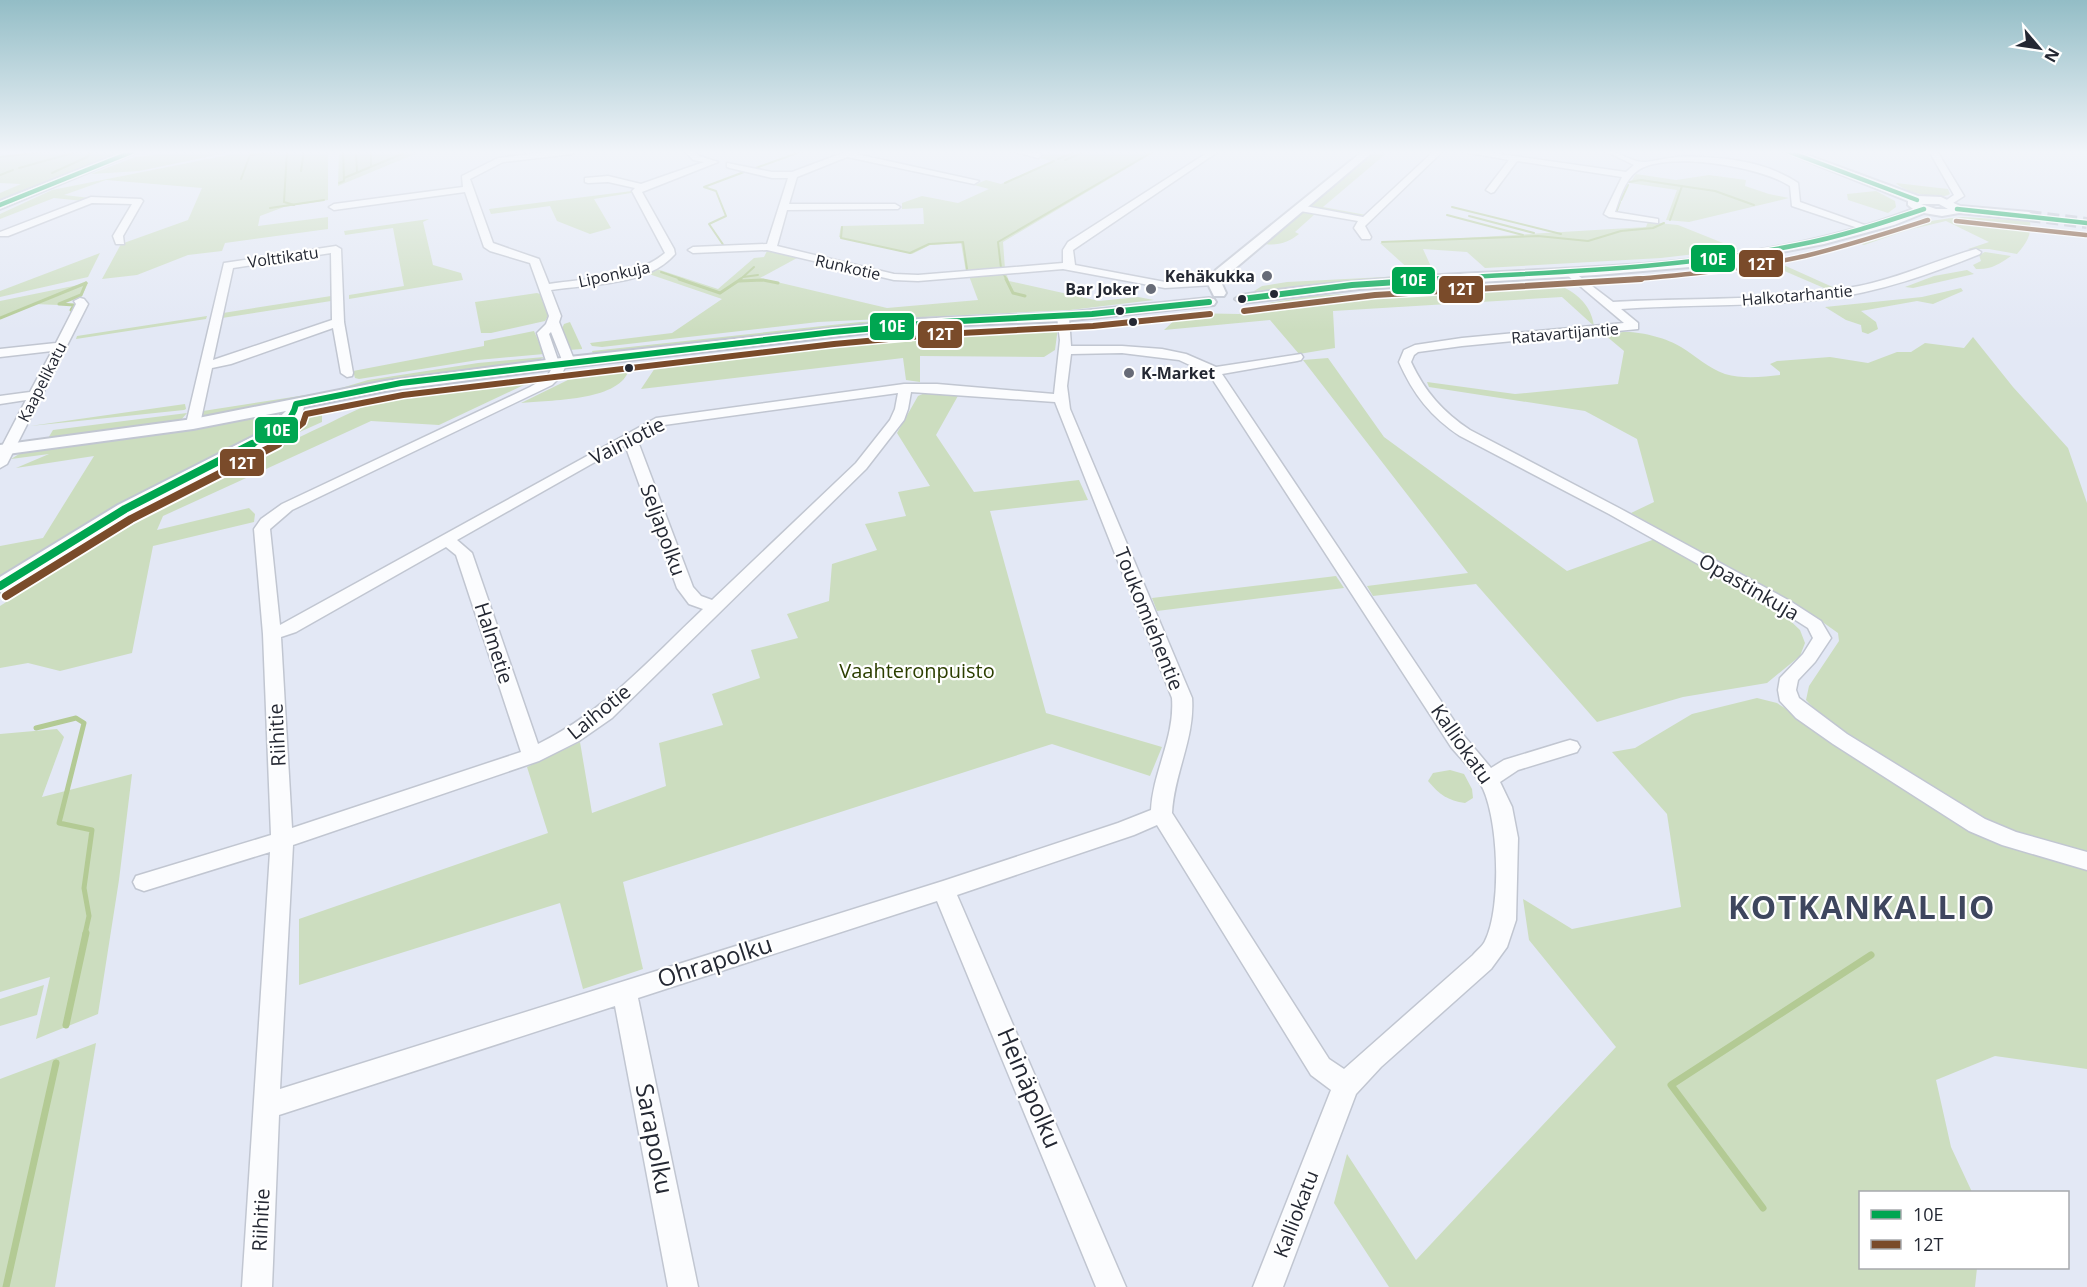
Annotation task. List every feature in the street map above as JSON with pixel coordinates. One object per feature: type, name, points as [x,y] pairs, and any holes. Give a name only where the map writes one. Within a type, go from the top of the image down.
[{"type":"street","points":[[1,235],[64,211]]},
{"type":"street","points":[[120,242],[118,236],[132,211]]},
{"type":"street","points":[[476,211],[488,244],[494,249],[535,261],[554,311],[552,324],[543,333],[561,363]]},
{"type":"street","name":"Liponkuja","points":[[545,288],[635,273],[657,265],[668,256],[669,249],[647,211]]},
{"type":"street","points":[[770,247],[783,211]]},
{"type":"street","points":[[1071,267],[1068,264],[1068,250],[1072,244],[1123,211]]},
{"type":"street","points":[[3,454],[193,424],[401,383],[918,323],[1064,317],[1214,292],[1297,211]]},
{"type":"street","points":[[1317,211],[1366,220]]},
{"type":"street","points":[[1366,237],[1359,228],[1375,211]]},
{"type":"street","points":[[1610,211],[1609,214],[1654,221]]},
{"type":"street","points":[[1817,211],[1868,228]]},
{"type":"street","points":[[1214,292],[1233,304],[1380,283],[1571,273],[1739,257],[1812,243],[1868,228],[1907,211]]},
{"type":"street","points":[[1991,211],[2029,216]]},
{"type":"street","name":"Volttikatu","points":[[193,424],[228,265],[335,245],[338,322],[347,374]]},
{"type":"street","name":"Runkotie","points":[[693,250],[770,247],[873,273],[906,278],[1071,267],[1214,292]]},
{"type":"street","name":"Halkotarhantie","points":[[1612,306],[1758,300],[1856,291],[1884,285],[1976,252]]},
{"type":"street","name":"Ratavartijantie","points":[[1414,349],[1462,342],[1634,326],[1571,273]]},
{"type":"street","name":"Kaapelikatu","points":[[3,454],[82,304],[80,301]]},
{"type":"street","name":"Toukomiehentie","points":[[1064,317],[1065,350],[1060,398],[1182,698],[1183,725],[1162,786],[1161,814]]},
{"type":"street","points":[[206,365],[227,361],[338,322]]},
{"type":"street","points":[[0,353],[60,346]]},
{"type":"street","name":"Opastinkuja","points":[[1414,349],[1408,353],[1405,362],[1418,391],[1430,407],[1458,430],[1694,555],[1815,625],[1822,638],[1809,658],[1789,678],[1787,690],[1790,701],[1803,713],[1840,739],[1977,825],[2010,839],[2087,861]]},
{"type":"street","points":[[1065,350],[1157,354],[1199,363],[1214,371],[1261,365],[1298,357]]},
{"type":"street","name":"Riihitie","points":[[257,1287],[273,967],[282,840],[272,634],[262,529],[267,522],[287,507],[536,390],[553,379],[561,363]]},
{"type":"street","name":"Kalliokatu","points":[[1214,371],[1458,742],[1489,779],[1500,807],[1507,838],[1504,920],[1495,947],[1482,962],[1372,1059],[1346,1086],[1268,1287]]},
{"type":"street","name":"Vainiotie","points":[[272,634],[290,628],[653,424],[671,419],[904,388],[1060,398]]},
{"type":"street","name":"Laihotie","points":[[144,882],[282,840],[532,756],[559,744],[589,726],[861,466],[900,413],[905,398],[904,388]]},
{"type":"street","points":[[0,400],[36,395]]},
{"type":"street","points":[[0,586],[125,509],[272,434],[294,415],[297,404]]},
{"type":"street","name":"Seljapolku","points":[[629,437],[685,588],[694,600],[714,607]]},
{"type":"street","name":"Halmetie","points":[[445,541],[457,546],[464,553],[532,756]]},
{"type":"street","points":[[1489,779],[1511,765],[1569,747]]},
{"type":"street","points":[[1161,814],[1320,1067],[1346,1086]]},
{"type":"street","name":"Ohrapolku","points":[[267,1106],[944,890],[1126,829],[1161,814]]},
{"type":"street","name":"Heinäpolku","points":[[944,890],[1111,1287]]},
{"type":"street","name":"Sarapolku","points":[[624,991],[683,1287]]},
{"type":"green space","points":[[6,211],[20,211],[0,219],[0,214]]},
{"type":"green space","points":[[192,211],[273,211],[260,216],[258,226],[328,217],[328,229],[225,243],[222,251],[188,255],[137,275],[102,279],[121,244],[188,220]]},
{"type":"green space","points":[[490,211],[513,211],[491,214]]},
{"type":"green space","points":[[552,211],[601,211],[611,228],[590,234],[557,221]]},
{"type":"green space","points":[[923,211],[1055,211],[1003,242],[1005,269],[966,272],[961,243],[930,245],[912,254],[839,237],[841,226],[924,224]]},
{"type":"green space","points":[[1334,211],[1366,215],[1357,216]]},
{"type":"green space","points":[[1669,211],[1735,211],[1689,222],[1666,220]]},
{"type":"green space","points":[[1303,212],[1357,220],[1359,222],[1315,214],[1295,232],[1299,234],[1291,239],[1279,244],[1265,244]]},
{"type":"green space","points":[[1963,217],[2030,221],[2029,235],[2017,254],[1989,249],[1968,249],[1989,242],[1946,221],[1908,230],[1864,245],[1856,242],[1909,225]]},
{"type":"green space","points":[[429,219],[423,222],[433,265],[461,273],[463,280],[349,299],[349,295],[404,286],[393,228],[345,235],[344,231]]},
{"type":"green space","points":[[1648,222],[1678,225],[1738,249],[1661,258],[1485,268],[1467,252],[1423,249],[1433,271],[1412,272],[1380,243],[1646,227]]},
{"type":"green space","points":[[767,251],[797,258],[760,278],[887,308],[978,300],[969,276],[1006,273],[1009,281],[1099,301],[1138,297],[1154,300],[1070,310],[818,322],[602,347],[592,346],[590,343],[672,333],[722,299],[646,273],[657,269],[718,289],[754,258],[764,257]]},
{"type":"green space","points":[[1985,252],[2011,256],[1991,267],[1976,269],[1973,265],[1981,261],[1979,255]]},
{"type":"green space","points":[[100,253],[88,277],[0,297],[0,291]]},
{"type":"green space","points":[[1777,262],[1837,289],[1831,291],[1766,263]]},
{"type":"green space","points":[[1967,270],[1974,274],[1913,288],[1905,287],[1934,276]]},
{"type":"green space","points":[[1463,273],[1465,275],[1254,291],[1262,286],[1287,282]]},
{"type":"green space","points":[[1541,282],[1559,286],[1576,295],[1588,308],[1594,326],[1562,297],[1333,311],[1335,348],[1299,354],[1270,320],[1164,330],[1180,315],[1187,313],[1239,314],[1269,303],[1311,296]]},
{"type":"green space","points":[[88,283],[82,296],[58,305],[35,304],[0,319],[0,301]]},
{"type":"green space","points":[[1961,288],[1963,291],[1933,304],[1917,301],[1861,311],[1876,322],[1878,329],[1868,334],[1862,332],[1861,325],[1846,320],[1825,307],[1922,297]]},
{"type":"green space","points":[[540,294],[548,316],[545,321],[491,333],[481,333],[475,302]]},
{"type":"green space","points":[[331,296],[331,301],[222,318],[223,313]]},
{"type":"green space","points":[[1027,315],[594,356],[592,351],[860,322]]},
{"type":"green space","points":[[207,316],[206,319],[76,339],[77,336]]},
{"type":"green space","points":[[570,322],[582,349],[569,350],[561,331],[564,324]]},
{"type":"green space","points":[[1054,325],[1058,327],[1055,350],[1044,357],[920,356],[920,382],[906,380],[903,358],[641,389],[657,365],[904,334]]},
{"type":"green space","points":[[534,331],[544,354],[478,360],[359,379],[355,378],[353,371],[484,346],[484,341]]},
{"type":"green space","points":[[1623,332],[1661,338],[1681,347],[1725,374],[1745,377],[1780,375],[1780,372],[1770,364],[1777,361],[1830,357],[1868,363],[1897,352],[1911,352],[1925,343],[1964,348],[1973,337],[2013,387],[2068,448],[2087,503],[2087,853],[2000,828],[1970,812],[1821,716],[1806,700],[1809,686],[1839,641],[1838,633],[1814,616],[1631,513],[1654,502],[1637,439],[1585,411],[1429,387],[1427,382],[1515,394],[1618,384],[1624,351],[1605,335]]},
{"type":"green space","points":[[544,357],[536,362],[328,392],[368,380],[478,363]]},
{"type":"green space","points":[[1328,358],[1384,437],[1567,571],[1655,539],[1780,611],[1800,630],[1805,643],[1800,656],[1767,683],[1683,697],[1597,722],[1476,584],[1373,596],[1367,586],[1468,573],[1303,360]]},
{"type":"green space","points":[[625,370],[628,372],[621,382],[597,394],[565,400],[521,403],[574,377]]},
{"type":"green space","points":[[543,376],[439,425],[371,421],[163,516],[157,530],[249,508],[255,514],[254,522],[153,546],[132,653],[60,671],[28,663],[0,668],[0,606],[75,559],[188,494],[360,408],[402,392]]},
{"type":"green space","name":"Vaahteronpuisto","points":[[927,392],[959,394],[936,435],[974,492],[1079,480],[1088,500],[990,511],[1046,713],[1162,747],[1150,776],[1052,744],[623,882],[643,969],[583,989],[560,903],[299,985],[299,919],[548,833],[527,767],[580,742],[592,813],[666,786],[659,743],[723,725],[712,694],[760,678],[751,650],[798,638],[787,614],[829,601],[832,564],[877,550],[865,524],[906,516],[898,492],[930,486],[897,433],[918,396]]},
{"type":"green space","points":[[319,393],[208,417],[203,415],[203,411]]},
{"type":"green space","points":[[185,404],[186,409],[184,410],[30,426]]},
{"type":"green space","points":[[318,407],[322,407],[322,422],[259,450],[157,501],[0,598],[0,591],[106,525],[286,431]]},
{"type":"green space","points":[[187,413],[180,421],[47,440],[53,430]]},
{"type":"green space","points":[[251,418],[269,418],[274,422],[268,429],[0,579],[0,546],[43,538],[94,456],[16,468],[49,454],[11,459],[24,451]]},
{"type":"green space","points":[[1336,576],[1344,588],[1157,611],[1152,598]]},
{"type":"green space","points":[[1757,698],[1777,703],[1973,828],[2087,867],[2087,1069],[1995,1056],[1936,1080],[1951,1147],[1972,1191],[1859,1191],[1859,1269],[1977,1269],[1975,1287],[1389,1287],[1334,1203],[1347,1154],[1416,1260],[1616,1047],[1529,940],[1523,899],[1572,929],[1681,907],[1667,814],[1612,752],[1635,748],[1692,714]]},
{"type":"green space","points":[[57,729],[64,737],[42,797],[132,774],[119,880],[98,1014],[36,1039],[50,977],[0,992],[0,734]]},
{"type":"green space","points":[[1450,770],[1464,774],[1472,789],[1473,798],[1465,803],[1444,796],[1428,781],[1433,773]]},
{"type":"green space","points":[[44,985],[37,1015],[0,1026],[0,999]]},
{"type":"green space","points":[[96,1043],[55,1287],[0,1287],[0,1079]]},
{"type":"waterway","points":[[724,211],[726,216],[709,224],[724,246]]},
{"type":"waterway","points":[[1001,268],[998,242],[1051,211]]},
{"type":"waterway","points":[[1468,211],[1561,234]]},
{"type":"waterway","points":[[1670,220],[1673,211]]},
{"type":"waterway","points":[[1447,215],[1523,235]]},
{"type":"waterway","points":[[1469,216],[1534,233]]},
{"type":"waterway","points":[[1382,242],[1538,236],[1588,241],[1621,231],[1653,228],[1664,223]]},
{"type":"waterway","points":[[842,227],[841,238],[910,253],[929,244],[963,242],[967,269]]},
{"type":"waterway","points":[[743,277],[754,267]]},
{"type":"waterway","points":[[661,272],[684,280]]},
{"type":"waterway","points":[[743,277],[758,275]]},
{"type":"waterway","points":[[1004,275],[1007,280]]},
{"type":"waterway","points":[[739,280],[743,277]]},
{"type":"waterway","points":[[679,279],[720,293],[741,279]]},
{"type":"waterway","points":[[1006,279],[1013,293],[1025,296]]},
{"type":"waterway","points":[[739,281],[763,280]]},
{"type":"waterway","points":[[763,280],[778,283]]},
{"type":"waterway","points":[[0,318],[86,283],[81,295],[59,304],[74,305],[71,310]]},
{"type":"waterway","points":[[36,728],[76,718],[84,723],[59,823],[92,830],[84,888],[89,916],[85,934]]},
{"type":"waterway","points":[[66,1025],[86,933]]},
{"type":"waterway","points":[[1763,1208],[1671,1085],[1871,955]]},
{"type":"waterway","points":[[6,1287],[56,1063]]},
{"type":"tunnel","points":[[2029,216],[2087,223]]},
{"type":"transit line","name":"10E","points":[[1242,299],[1374,283],[1611,269],[1737,256],[1799,245],[1862,229],[1918,211]]},
{"type":"transit line","name":"10E","points":[[1976,211],[2087,223]]},
{"type":"transit line","name":"12T","points":[[1244,311],[1375,295],[1613,281],[1740,268],[1865,241],[1928,220]]},
{"type":"transit line","name":"12T","points":[[1956,221],[2086,235]]},
{"type":"transit line","name":"10E","points":[[0,586],[125,509],[272,434],[294,415],[296,404],[401,383],[833,332],[942,322],[1092,314],[1209,302]]},
{"type":"transit line","name":"12T","points":[[6,596],[131,519],[279,444],[303,423],[306,414],[403,395],[834,344],[943,334],[1093,326],[1210,314]]},
{"type":"place","name":"Kehäkukka","points":[[1267,276]]},
{"type":"place","name":"Bar Joker","points":[[1151,289]]},
{"type":"place","name":"K-Market","points":[[1129,373]]},
{"type":"district","name":"KOTKANKALLIO","points":[[1862,908]]}]
